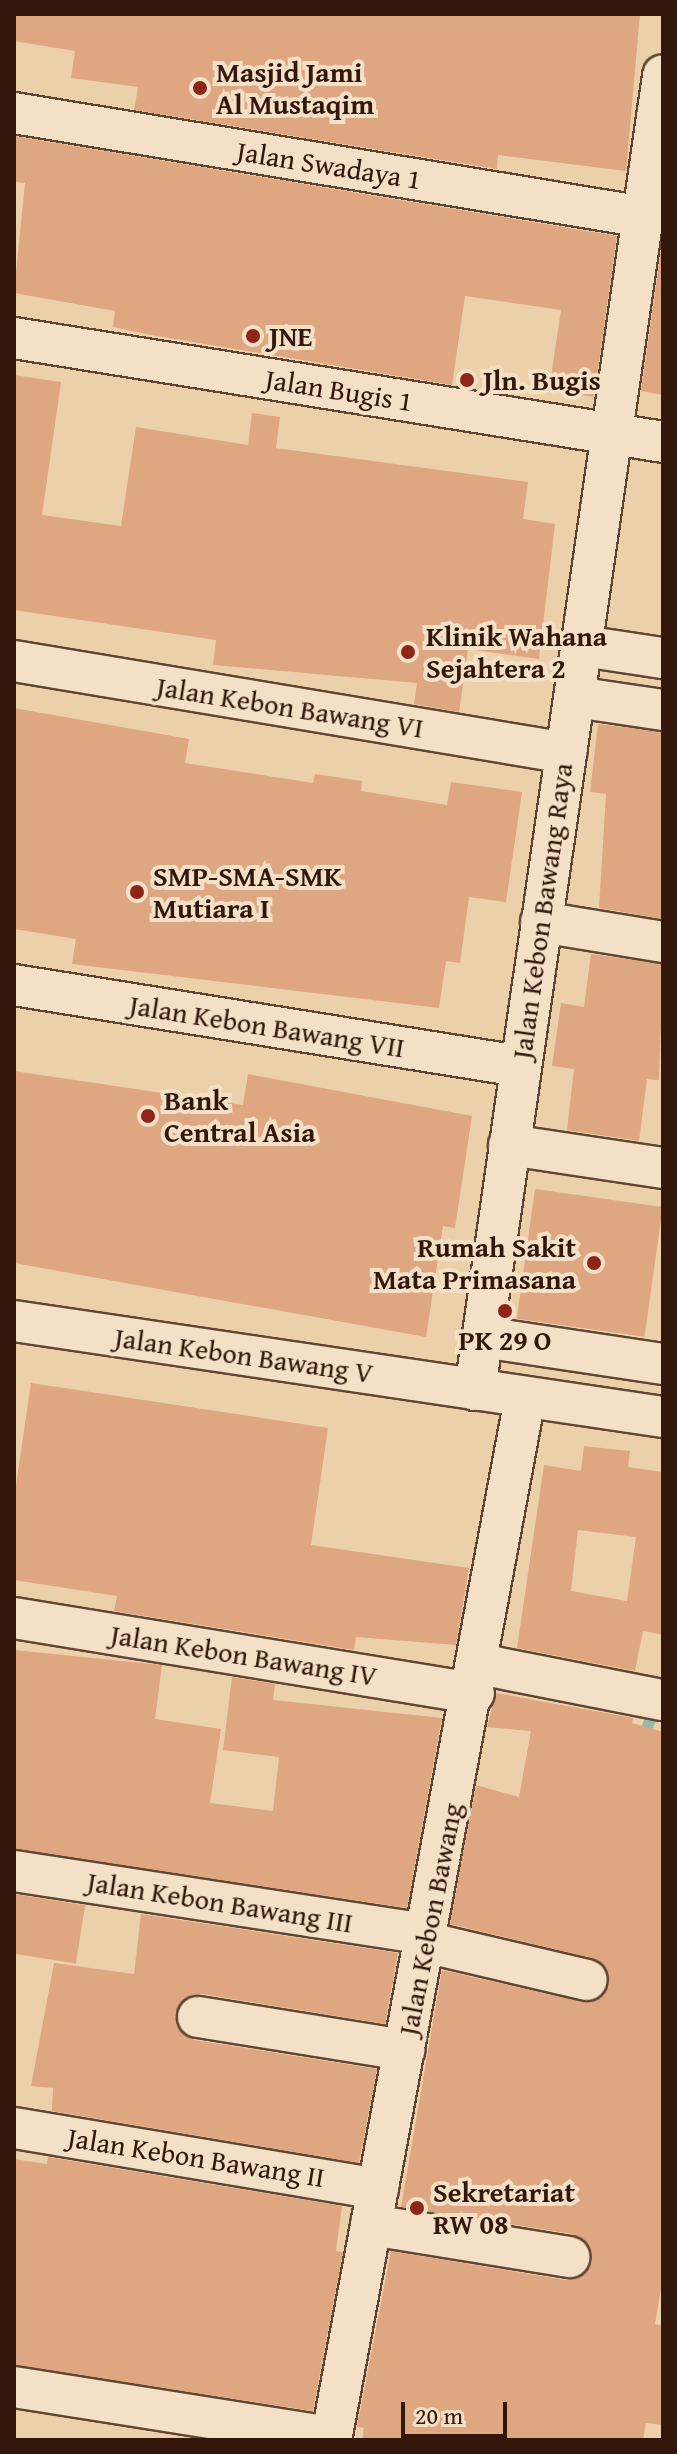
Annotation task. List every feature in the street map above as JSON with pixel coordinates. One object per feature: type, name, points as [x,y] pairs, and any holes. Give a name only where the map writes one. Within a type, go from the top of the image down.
[{"type":"street","name":"Jalan Kebon Bawang Raya","points":[[475,1390],[519,1066],[616,434],[662,86]]},
{"type":"street","name":"Jalan Swadaya 1","points":[[14,113],[644,217]]},
{"type":"street","name":"Jalan Bugis 1","points":[[14,338],[663,442]]},
{"type":"street","points":[[583,646],[662,658]]},
{"type":"street","name":"Jalan Kebon Bawang VI","points":[[14,661],[566,753]]},
{"type":"street","points":[[575,697],[663,710]]},
{"type":"street","points":[[541,922],[663,942]]},
{"type":"street","name":"Jalan Kebon Bawang VII","points":[[14,985],[519,1066]]},
{"type":"street","points":[[509,1145],[663,1168]]},
{"type":"street","name":"Jalan Kebon Bawang V","points":[[14,1321],[663,1417]]},
{"type":"street","points":[[482,1337],[663,1364]]},
{"type":"street","name":"Jalan Kebon Bawang","points":[[331,2438],[476,1678],[525,1398]]},
{"type":"street","name":"Jalan Kebon Bawang IV","points":[[14,1618],[652,1698]]},
{"type":"street","name":"Jalan Kebon Bawang III","points":[[14,1871],[426,1938],[587,1980]]},
{"type":"street","points":[[198,2017],[404,2050]]},
{"type":"street","name":"Jalan Kebon Bawang II","points":[[14,2128],[374,2207],[569,2257]]},
{"type":"street","points":[[14,2387],[331,2438]]},
{"type":"building","points":[[14,14],[640,14],[626,171],[498,155],[497,169],[134,110],[138,87],[71,78],[75,51],[14,41]]},
{"type":"building","points":[[14,136],[617,236],[594,397],[549,390],[561,310],[465,296],[452,385],[151,335],[113,327],[115,311],[14,293],[25,183],[14,182]]},
{"type":"building","points":[[663,243],[663,395],[641,391]]},
{"type":"building","points":[[14,375],[61,382],[42,515],[121,526],[136,427],[248,445],[252,413],[280,417],[276,448],[528,482],[523,519],[555,524],[539,659],[468,649],[459,712],[414,704],[417,683],[213,665],[216,640],[14,610]]},
{"type":"building","points":[[14,708],[189,739],[185,763],[313,783],[315,774],[362,781],[361,791],[447,805],[451,782],[522,792],[506,902],[469,897],[460,963],[446,961],[439,1008],[72,964],[76,939],[14,929]]},
{"type":"building","points":[[598,724],[663,732],[663,919],[599,908],[606,794],[590,792]]},
{"type":"building","points":[[591,954],[663,964],[659,1080],[647,1079],[639,1141],[567,1130],[574,1069],[552,1066],[561,1003],[584,1007]]},
{"type":"building","points":[[14,1071],[243,1105],[248,1074],[472,1116],[455,1228],[443,1226],[426,1337],[14,1263]]},
{"type":"building","name":"Rumah Sakit Mata Primasana","points":[[535,1189],[663,1207],[645,1337],[517,1319]]},
{"type":"building","points":[[31,1383],[328,1428],[311,1545],[469,1568],[456,1645],[356,1637],[354,1650],[114,1611],[117,1596],[14,1580],[14,1499]]},
{"type":"building","points":[[584,1446],[630,1451],[628,1467],[663,1472],[663,1635],[643,1631],[635,1671],[517,1648],[544,1465],[581,1471]],"holes":[[[578,1530],[636,1537],[627,1601],[571,1591]]]},
{"type":"building","points":[[14,1650],[162,1665],[155,1719],[221,1729],[210,1803],[273,1811],[279,1757],[223,1750],[232,1677],[275,1684],[273,1700],[442,1718],[407,1908],[14,1849]]},
{"type":"building","points":[[496,1693],[633,1718],[632,1723],[663,1732],[663,2276],[655,2324],[663,2326],[663,2425],[646,2423],[643,2440],[362,2440],[364,2428],[357,2427],[391,2251],[565,2280],[578,2278],[591,2261],[590,2248],[573,2234],[401,2207],[442,1970],[583,2002],[603,1996],[609,1984],[603,1964],[592,1958],[450,1924],[476,1785],[519,1797],[531,1731],[487,1727]]},
{"type":"building","points":[[14,1894],[85,1905],[76,1964],[14,1954]]},
{"type":"building","points":[[141,1914],[398,1953],[385,2024],[202,1994],[189,1996],[176,2013],[177,2026],[194,2040],[377,2069],[359,2163],[52,2111],[53,2088],[31,2086],[54,1963],[134,1974]]},
{"type":"building","points":[[48,2157],[342,2206],[336,2251],[343,2252],[313,2411],[14,2365],[14,2159],[47,2164]]},
{"type":"waterway","points":[[641,1740],[656,1704]]},
{"type":"place","name":"Masjid Jami Al Mustaqim","points":[[200,88]]},
{"type":"place","name":"JNE","points":[[253,336]]},
{"type":"place","name":"Jln. Bugis","points":[[467,380]]},
{"type":"place","name":"Klinik Wahana Sejahtera 2","points":[[408,652]]},
{"type":"place","name":"SMP-SMA-SMK Mutiara I","points":[[137,892]]},
{"type":"place","name":"Bank Central Asia","points":[[148,1116]]},
{"type":"place","name":"Rumah Sakit Mata Primasana","points":[[594,1263]]},
{"type":"place","name":"PK 29 O","points":[[505,1311]]},
{"type":"place","name":"Sekretariat RW 08","points":[[417,2208]]}]
